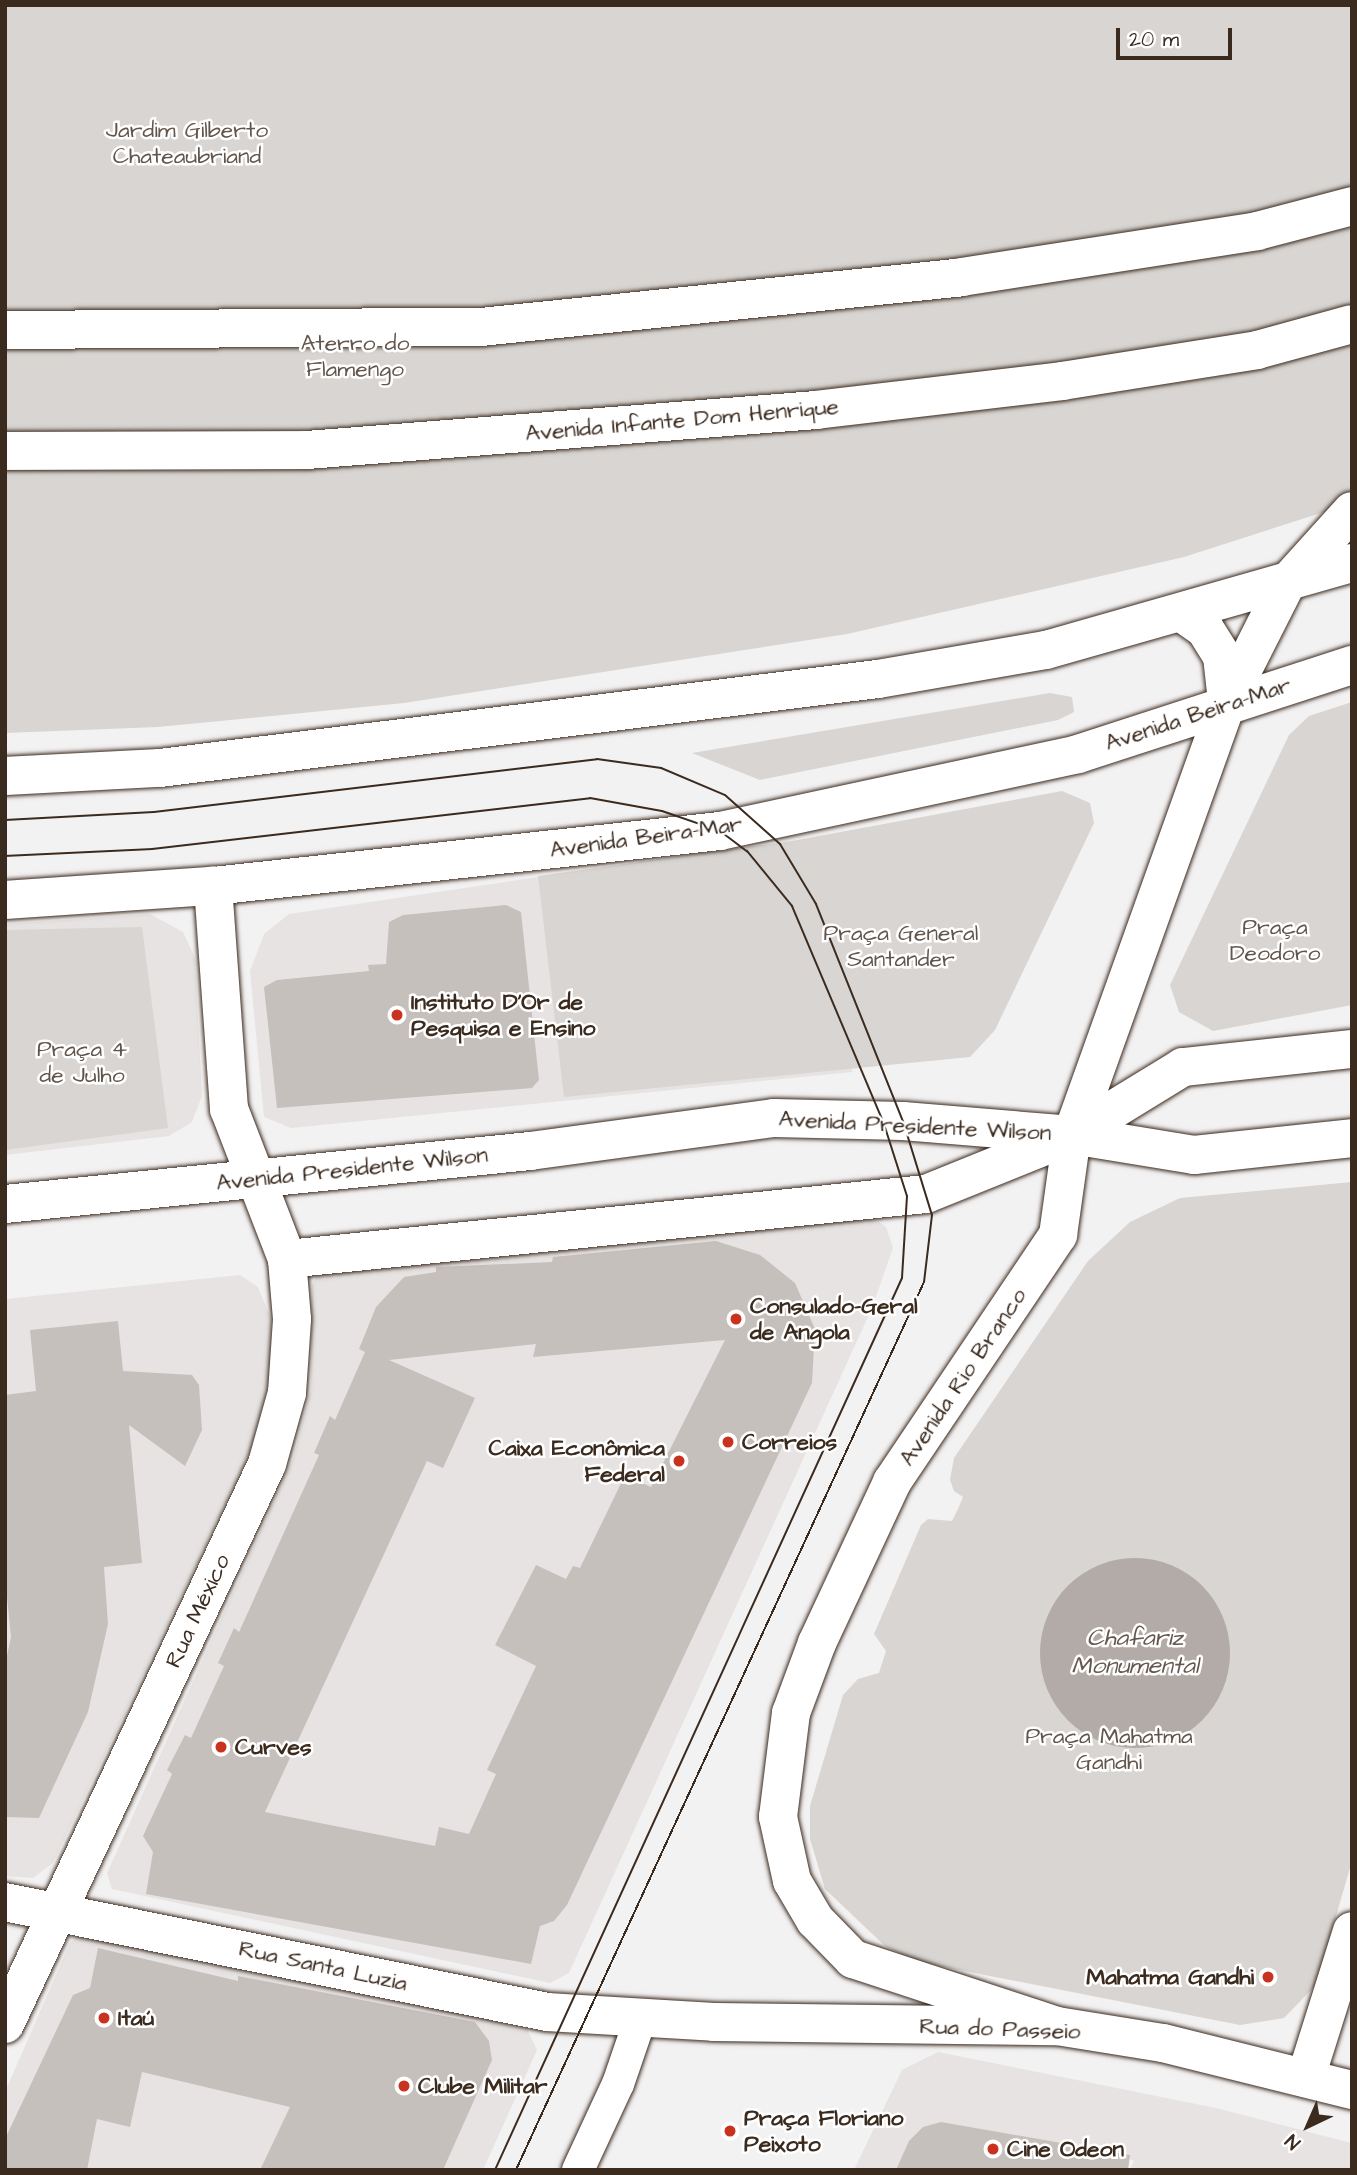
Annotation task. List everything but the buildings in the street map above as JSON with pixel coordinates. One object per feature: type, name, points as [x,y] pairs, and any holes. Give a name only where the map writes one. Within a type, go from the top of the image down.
[{"type":"main road","points":[[5,330],[481,327],[961,277],[1256,231],[1352,206]]},
{"type":"main road","name":"Avenida Infante Dom Henrique","points":[[5,451],[306,450],[816,410],[1062,381],[1257,350],[1352,324]]},
{"type":"main road","name":"Avenida Rio Branco","points":[[1057,2026],[853,1959],[815,1920],[792,1881],[778,1817],[791,1713],[817,1643],[892,1482],[1058,1235],[1072,1135],[1227,701],[1286,584],[1352,511]]},
{"type":"main road","points":[[5,776],[160,768],[878,679],[1046,650],[1352,564]]},
{"type":"main road","points":[[1182,613],[1205,629],[1222,656],[1227,701]]},
{"type":"main road","name":"Avenida Beira-Mar","points":[[5,900],[213,886],[720,831],[1077,754],[1227,701],[1352,664]]},
{"type":"main road","name":"Rua México","points":[[5,2024],[267,1464],[287,1393],[292,1320],[287,1259],[229,1108],[213,886]]},
{"type":"main road","points":[[1072,1135],[1183,1067],[1352,1049]]},
{"type":"main road","name":"Avenida Presidente Wilson","points":[[5,1204],[256,1180],[774,1118],[903,1121],[1072,1135]]},
{"type":"main road","points":[[1072,1135],[1194,1155],[1352,1138]]},
{"type":"main road","name":"Avenida Presidente Wilson","points":[[287,1259],[926,1194],[1072,1135]]},
{"type":"main road","name":"Rua Santa Luzia","points":[[5,1902],[547,2012],[641,2017]]},
{"type":"main road","points":[[1306,2077],[1352,1931]]},
{"type":"main road","name":"Rua do Passeio","points":[[641,2017],[1057,2026],[1163,2043],[1352,2090]]},
{"type":"street","points":[[578,2170],[618,2084],[641,2017]]},
{"type":"shaded area","points":[[720,850],[853,1072],[291,1128],[264,1117],[250,971],[264,934],[289,914]]},
{"type":"shaded area","name":"Praça 4 de Julho","points":[[150,914],[183,932],[195,958],[202,1096],[192,1122],[169,1136],[5,1155],[5,924]]},
{"type":"shaded area","points":[[868,1214],[886,1227],[893,1248],[872,1308],[569,1973],[550,1983],[112,1889],[107,1873],[293,1459],[311,1389],[312,1285],[318,1272]]},
{"type":"shaded area","points":[[240,1275],[258,1287],[271,1319],[270,1377],[251,1449],[53,1863],[33,1878],[5,1876],[5,1299]]},
{"type":"shaded area","points":[[80,1934],[279,1970],[527,2029],[537,2050],[483,2170],[5,2170],[5,2092],[70,1943]]},
{"type":"shaded area","points":[[938,2052],[1216,2108],[1352,2143],[1352,2170],[1130,2170],[1134,2161],[1098,2145],[1087,2170],[854,2170],[902,2070]]},
{"type":"green space","name":"Aterro do Flamengo","points":[[5,5],[1352,5],[1352,503],[1184,557],[847,634],[404,703],[158,727],[5,733]]},
{"type":"green space","points":[[1050,693],[1072,697],[1074,712],[1058,720],[760,780],[692,753]]},
{"type":"green space","name":"Praça Deodoro","points":[[1352,702],[1352,1005],[1213,1031],[1179,1012],[1170,985],[1289,735],[1309,716]]},
{"type":"green space","name":"Praça General Santander","points":[[1062,791],[1090,803],[1094,823],[995,1030],[970,1057],[564,1097],[538,876],[792,841]]},
{"type":"green space","name":"Praça 4 de Julho","points":[[142,927],[168,1128],[5,1150],[5,930]]},
{"type":"green space","name":"Praça Mahatma Gandhi","points":[[1352,1182],[1352,1861],[1316,1985],[1284,2018],[1240,2025],[914,1961],[885,1946],[825,1889],[810,1839],[810,1806],[843,1695],[858,1679],[879,1673],[886,1651],[874,1634],[921,1525],[928,1519],[952,1521],[963,1497],[954,1491],[950,1480],[954,1458],[1088,1261],[1130,1222],[1180,1198]]},
{"type":"water","name":"Chafariz Monumental","points":[[1135,1558],[1171,1566],[1188,1574],[1202,1586],[1214,1600],[1222,1617],[1230,1653],[1222,1689],[1214,1706],[1202,1720],[1188,1732],[1171,1740],[1135,1748],[1099,1740],[1082,1732],[1068,1720],[1056,1706],[1048,1689],[1040,1653],[1048,1617],[1056,1600],[1068,1586],[1082,1574],[1099,1566]]},
{"type":"tram line","points":[[5,820],[154,812],[597,759],[661,768],[725,795],[780,844],[816,904],[903,1121],[932,1215],[924,1282],[516,2170]]},
{"type":"tram line","points":[[5,856],[152,849],[590,798],[662,811],[720,831],[747,851],[792,906],[883,1121],[907,1196],[902,1278],[495,2170]]},
{"type":"place","name":"Instituto D’Or de Pesquisa e Ensino","points":[[397,1015]]},
{"type":"place","name":"Consulado-Geral de Angola","points":[[736,1319]]},
{"type":"place","name":"Correios","points":[[728,1442]]},
{"type":"place","name":"Caixa Econômica Federal","points":[[679,1461]]},
{"type":"place","name":"Curves","points":[[221,1747]]},
{"type":"place","name":"Mahatma Gandhi","points":[[1268,1977]]},
{"type":"place","name":"Itaú","points":[[104,2018]]},
{"type":"place","name":"Clube Militar","points":[[404,2086]]},
{"type":"place","name":"Praça Floriano Peixoto","points":[[730,2131]]},
{"type":"place","name":"Cine Odeon","points":[[993,2149]]},
{"type":"park label","name":"Jardim Gilberto Chateaubriand","points":[[187,143]]}]
